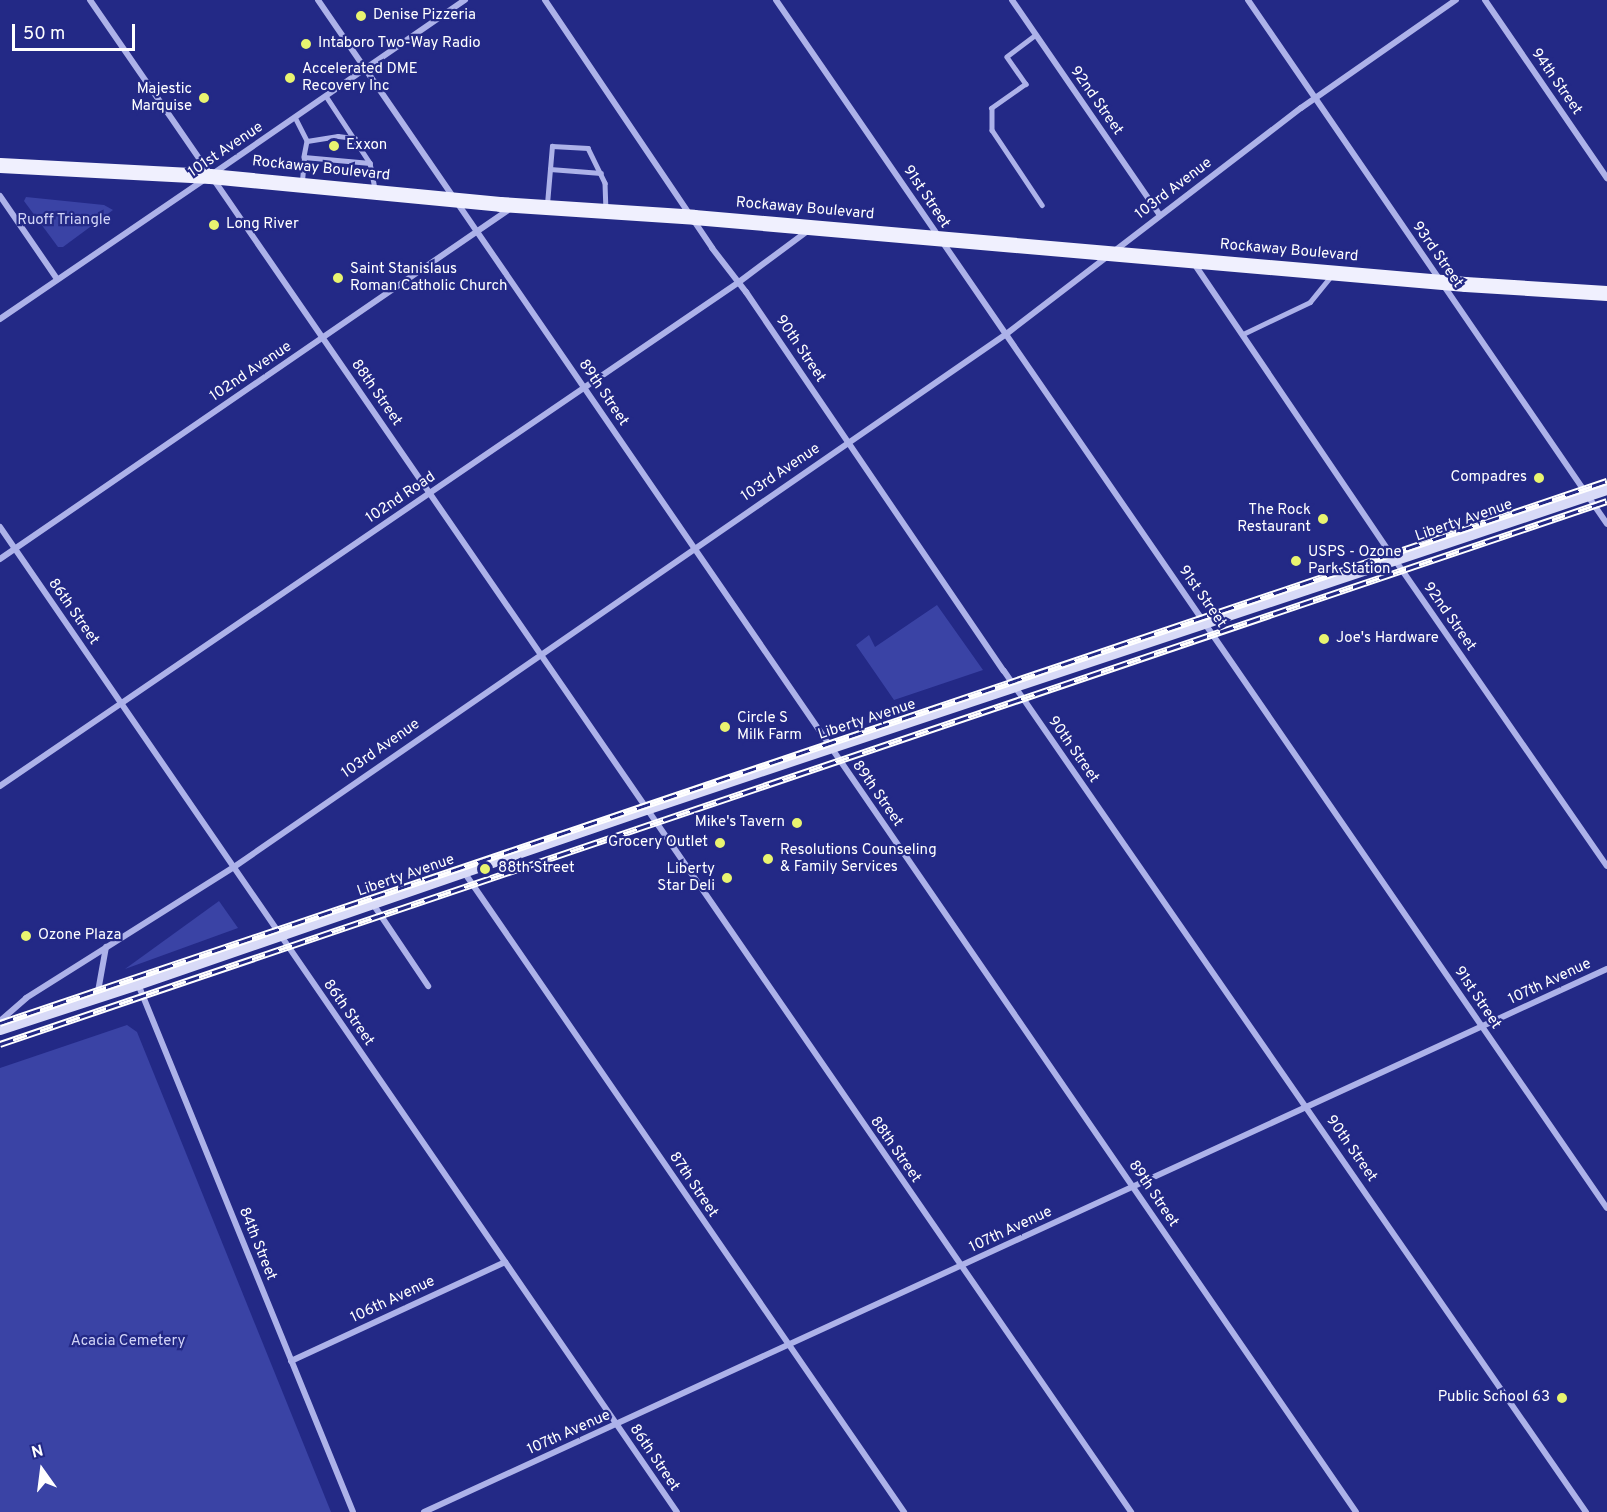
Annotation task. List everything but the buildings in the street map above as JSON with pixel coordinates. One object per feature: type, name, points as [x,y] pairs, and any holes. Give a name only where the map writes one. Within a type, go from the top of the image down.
[{"type":"main road","name":"Rockaway Boulevard","points":[[0,165],[210,176],[455,200],[694,217],[1442,282],[1607,293]]},
{"type":"street","name":"88th Street","points":[[90,0],[1131,1512]]},
{"type":"street","name":"89th Street","points":[[318,0],[1356,1512]]},
{"type":"street","name":"101st Avenue","points":[[0,319],[465,0]]},
{"type":"street","name":"90th Street","points":[[545,0],[694,217],[712,248],[739,282],[1015,687],[1586,1512]]},
{"type":"street","name":"91st Street","points":[[776,0],[1607,1209]]},
{"type":"street","name":"92nd Street","points":[[1012,0],[1160,215]]},
{"type":"street","name":"93rd Street","points":[[1248,0],[1607,524]]},
{"type":"street","name":"103rd Avenue","points":[[0,1021],[26,998],[234,867],[540,653],[1005,334],[1315,98],[1456,0]]},
{"type":"street","name":"94th Street","points":[[1485,0],[1607,178]]},
{"type":"street","points":[[0,196],[57,279]]},
{"type":"street","name":"102nd Avenue","points":[[0,559],[516,205]]},
{"type":"street","name":"102nd Road","points":[[0,786],[583,386],[739,282],[813,227]]},
{"type":"street","name":"92nd Street","points":[[1193,261],[1395,560],[1607,866]]},
{"type":"street","name":"Liberty Avenue","points":[[0,1029],[97,998],[646,809],[1607,489]]},
{"type":"street","name":"86th Street","points":[[0,527],[677,1512]]},
{"type":"street","name":"87th Street","points":[[463,872],[904,1512]]},
{"type":"street","points":[[372,903],[428,986]]},
{"type":"street","points":[[97,998],[106,947]]},
{"type":"street","name":"107th Avenue","points":[[424,1512],[1607,969]]},
{"type":"street","name":"84th Street","points":[[138,984],[353,1512]]},
{"type":"street","name":"106th Avenue","points":[[291,1361],[505,1262]]},
{"type":"lane","points":[[1036,35],[1007,57],[1026,84],[992,108],[992,130],[1042,205]]},
{"type":"lane","points":[[326,96],[370,163],[375,192]]},
{"type":"lane","points":[[295,117],[307,141],[301,185]]},
{"type":"lane","points":[[307,141],[355,138]]},
{"type":"lane","points":[[547,207],[552,146],[588,148],[604,183],[606,211]]},
{"type":"lane","points":[[304,157],[337,157],[370,163]]},
{"type":"lane","points":[[550,169],[601,173]]},
{"type":"lane","points":[[1243,334],[1310,302],[1333,273]]},
{"type":"green space","name":"Ruoff Triangle","points":[[26,197],[104,205],[113,210],[63,247],[58,247],[24,201]]},
{"type":"green space","points":[[937,605],[983,670],[894,700],[856,645],[869,635],[875,647]]},
{"type":"green space","points":[[219,901],[238,928],[125,969]]},
{"type":"green space","name":"Acacia Cemetery","points":[[127,1025],[137,1032],[331,1512],[0,1512],[0,1068]]},
{"type":"railway","points":[[0,1023],[1607,481]]},
{"type":"railway","points":[[0,1044],[1607,501]]},
{"type":"place","name":"Denise Pizzeria","points":[[361,16]]},
{"type":"place","name":"Intaboro Two-Way Radio","points":[[306,44]]},
{"type":"place","name":"Accelerated DME Recovery Inc","points":[[290,78]]},
{"type":"place","name":"Majestic Marquise","points":[[204,98]]},
{"type":"place","name":"Exxon","points":[[334,146]]},
{"type":"place","name":"Long River","points":[[214,225]]},
{"type":"place","name":"Saint Stanislaus Roman Catholic Church","points":[[338,278]]},
{"type":"place","name":"Compadres","points":[[1539,478]]},
{"type":"place","name":"The Rock Restaurant","points":[[1323,519]]},
{"type":"place","name":"USPS - Ozone Park Station","points":[[1296,561]]},
{"type":"place","name":"Joe's Hardware","points":[[1324,639]]},
{"type":"place","name":"Circle S Milk Farm","points":[[725,727]]},
{"type":"place","name":"Mike's Tavern","points":[[797,823]]},
{"type":"place","name":"Grocery Outlet","points":[[720,843]]},
{"type":"place","name":"Resolutions Counseling & Family Services","points":[[768,859]]},
{"type":"place","name":"88th Street","points":[[485,869]]},
{"type":"place","name":"Liberty Star Deli","points":[[727,878]]},
{"type":"place","name":"Ozone Plaza","points":[[26,936]]},
{"type":"place","name":"Public School 63","points":[[1562,1398]]}]
